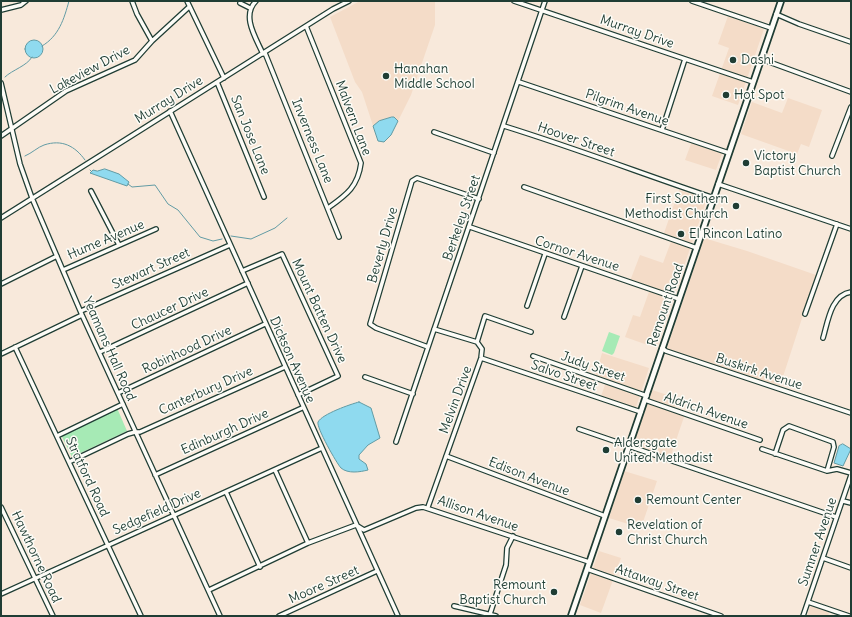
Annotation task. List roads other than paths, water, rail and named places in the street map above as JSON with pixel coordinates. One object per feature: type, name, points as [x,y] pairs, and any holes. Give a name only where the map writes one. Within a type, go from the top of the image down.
[{"type":"main road","name":"Remount Road","points":[[571,616],[781,1]]},
{"type":"street","points":[[1,10],[21,5],[26,1]]},
{"type":"street","points":[[132,1],[137,14],[152,41]]},
{"type":"street","points":[[187,1],[224,78]]},
{"type":"street","points":[[241,1],[240,3],[250,8],[256,1]]},
{"type":"street","name":"Murray Drive","points":[[1,218],[170,111],[264,54],[306,26],[349,1]]},
{"type":"street","name":"Murray Drive","points":[[514,1],[753,82]]},
{"type":"street","name":"Berkeley Street","points":[[396,442],[519,82],[545,1]]},
{"type":"street","points":[[692,1],[771,28]]},
{"type":"street","name":"Lakeview Drive","points":[[1,136],[66,91],[135,60],[152,41],[189,7]]},
{"type":"street","name":"Inverness Lane","points":[[250,8],[249,20],[339,237]]},
{"type":"street","points":[[776,14],[799,24],[851,42]]},
{"type":"street","name":"Malvern Lane","points":[[306,26],[361,163],[359,176],[350,192],[328,208]]},
{"type":"street","points":[[662,130],[685,59]]},
{"type":"street","points":[[761,59],[851,92]]},
{"type":"street","name":"San Jose Lane","points":[[217,82],[264,197]]},
{"type":"street","name":"Pilgrim Avenue","points":[[519,82],[729,153]]},
{"type":"street","name":"Yeamans Hall Road","points":[[1,83],[20,164],[32,198],[135,432],[220,616]]},
{"type":"street","points":[[832,156],[851,107]]},
{"type":"street","name":"Dickson Avenue","points":[[170,111],[298,395],[302,408],[322,448],[398,616]]},
{"type":"street","name":"Hoover Street","points":[[504,126],[570,146],[642,174],[714,198]]},
{"type":"street","points":[[434,132],[494,153]]},
{"type":"street","name":"Beverly Drive","points":[[428,347],[376,328],[370,324],[412,181],[417,178],[479,199]]},
{"type":"street","points":[[718,184],[851,229]]},
{"type":"street","points":[[524,187],[697,248]]},
{"type":"street","points":[[91,191],[119,245]]},
{"type":"street","points":[[805,314],[837,224]]},
{"type":"street","name":"Cornor Avenue","points":[[470,227],[679,299]]},
{"type":"street","name":"Hume Avenue","points":[[63,270],[156,229]]},
{"type":"street","name":"Stewart Street","points":[[1,354],[82,313],[230,245]]},
{"type":"street","name":"Mount Batten Drive","points":[[242,271],[282,254],[311,315],[338,376],[298,395]]},
{"type":"street","points":[[527,306],[545,254]]},
{"type":"street","points":[[1,284],[57,256]]},
{"type":"street","points":[[564,317],[582,266]]},
{"type":"street","name":"Chaucer Drive","points":[[100,352],[248,283]]},
{"type":"street","points":[[823,338],[835,302],[845,293],[851,292]]},
{"type":"street","points":[[434,329],[477,342],[485,316],[531,332]]},
{"type":"street","name":"Robinhood Drive","points":[[118,393],[265,324]]},
{"type":"street","name":"Melvin Drive","points":[[428,508],[481,358],[482,349],[477,342]]},
{"type":"street","name":"Stratford Road","points":[[15,347],[140,616]]},
{"type":"street","name":"Buskirk Avenue","points":[[662,348],[666,351],[851,413]]},
{"type":"street","name":"Judy Street","points":[[533,356],[646,398]]},
{"type":"street","name":"Salvo Street","points":[[481,358],[641,412]]},
{"type":"street","name":"Canterbury Drive","points":[[69,462],[285,367]]},
{"type":"street","points":[[365,377],[413,394]]},
{"type":"street","name":"Aldrich Avenue","points":[[646,398],[760,440]]},
{"type":"street","points":[[57,436],[123,404]]},
{"type":"street","name":"Edinburgh Drive","points":[[155,475],[302,408]]},
{"type":"street","points":[[775,454],[783,430],[789,426],[833,442],[834,447],[827,471]]},
{"type":"street","points":[[579,429],[836,517]]},
{"type":"street","name":"Sedgefield Drive","points":[[1,594],[322,448]]},
{"type":"street","points":[[762,449],[827,471],[837,470],[851,474]]},
{"type":"street","name":"Edison Avenue","points":[[446,456],[605,516]]},
{"type":"street","points":[[275,470],[308,543]]},
{"type":"street","name":"Sumner Avenue","points":[[803,616],[851,474]]},
{"type":"street","points":[[226,492],[260,567]]},
{"type":"street","points":[[843,500],[851,503]]},
{"type":"street","name":"Hawthorne Road","points":[[1,507],[53,616]]},
{"type":"street","name":"Allison Avenue","points":[[209,590],[308,543],[356,525],[364,530],[416,508],[428,508],[589,562]]},
{"type":"street","points":[[490,614],[506,565],[507,548],[512,536]]},
{"type":"street","points":[[823,558],[851,568]]},
{"type":"street","name":"Attaway Street","points":[[587,569],[721,616]]},
{"type":"street","name":"Moore Street","points":[[279,616],[378,571]]},
{"type":"street","points":[[808,602],[849,616]]},
{"type":"street","points":[[454,606],[496,616]]},
{"type":"water","points":[[34,40],[40,43],[43,49],[40,55],[34,58],[28,55],[25,49],[28,43]]},
{"type":"water","points":[[392,117],[398,121],[391,135],[384,142],[378,141],[373,126],[379,121]]},
{"type":"water","points":[[105,169],[119,174],[129,182],[127,186],[90,173],[93,170],[97,171]]},
{"type":"water","points":[[359,402],[371,408],[380,438],[368,445],[359,455],[359,459],[366,464],[368,470],[351,472],[341,468],[331,453],[323,438],[318,422],[331,413]]},
{"type":"water","points":[[843,444],[851,449],[843,466],[834,463],[839,446]]},
{"type":"waterway","points":[[42,46],[57,32],[63,21],[69,1]]},
{"type":"waterway","points":[[5,77],[27,63],[32,57]]},
{"type":"waterway","points":[[25,156],[42,146],[51,143],[62,143],[77,151],[85,160]]},
{"type":"waterway","points":[[128,184],[132,187],[155,185],[168,204],[178,210],[200,237],[213,241],[222,239]]},
{"type":"waterway","points":[[231,236],[251,239],[275,228],[287,218]]},
{"type":"place","name":"Dashi","points":[[733,60]]},
{"type":"place","name":"Hanahan Middle School","points":[[386,76]]},
{"type":"place","name":"Hot Spot","points":[[726,95]]},
{"type":"place","name":"Victory Baptist Church","points":[[746,163]]},
{"type":"place","name":"First Southern Methodist Church","points":[[736,206]]},
{"type":"place","name":"El Rincon Latino","points":[[681,234]]},
{"type":"place","name":"Aldersgate United Methodist","points":[[606,450]]},
{"type":"place","name":"Remount Center","points":[[638,500]]},
{"type":"place","name":"Revelation of Christ Church","points":[[619,532]]},
{"type":"place","name":"Remount Baptist Church","points":[[554,592]]}]
